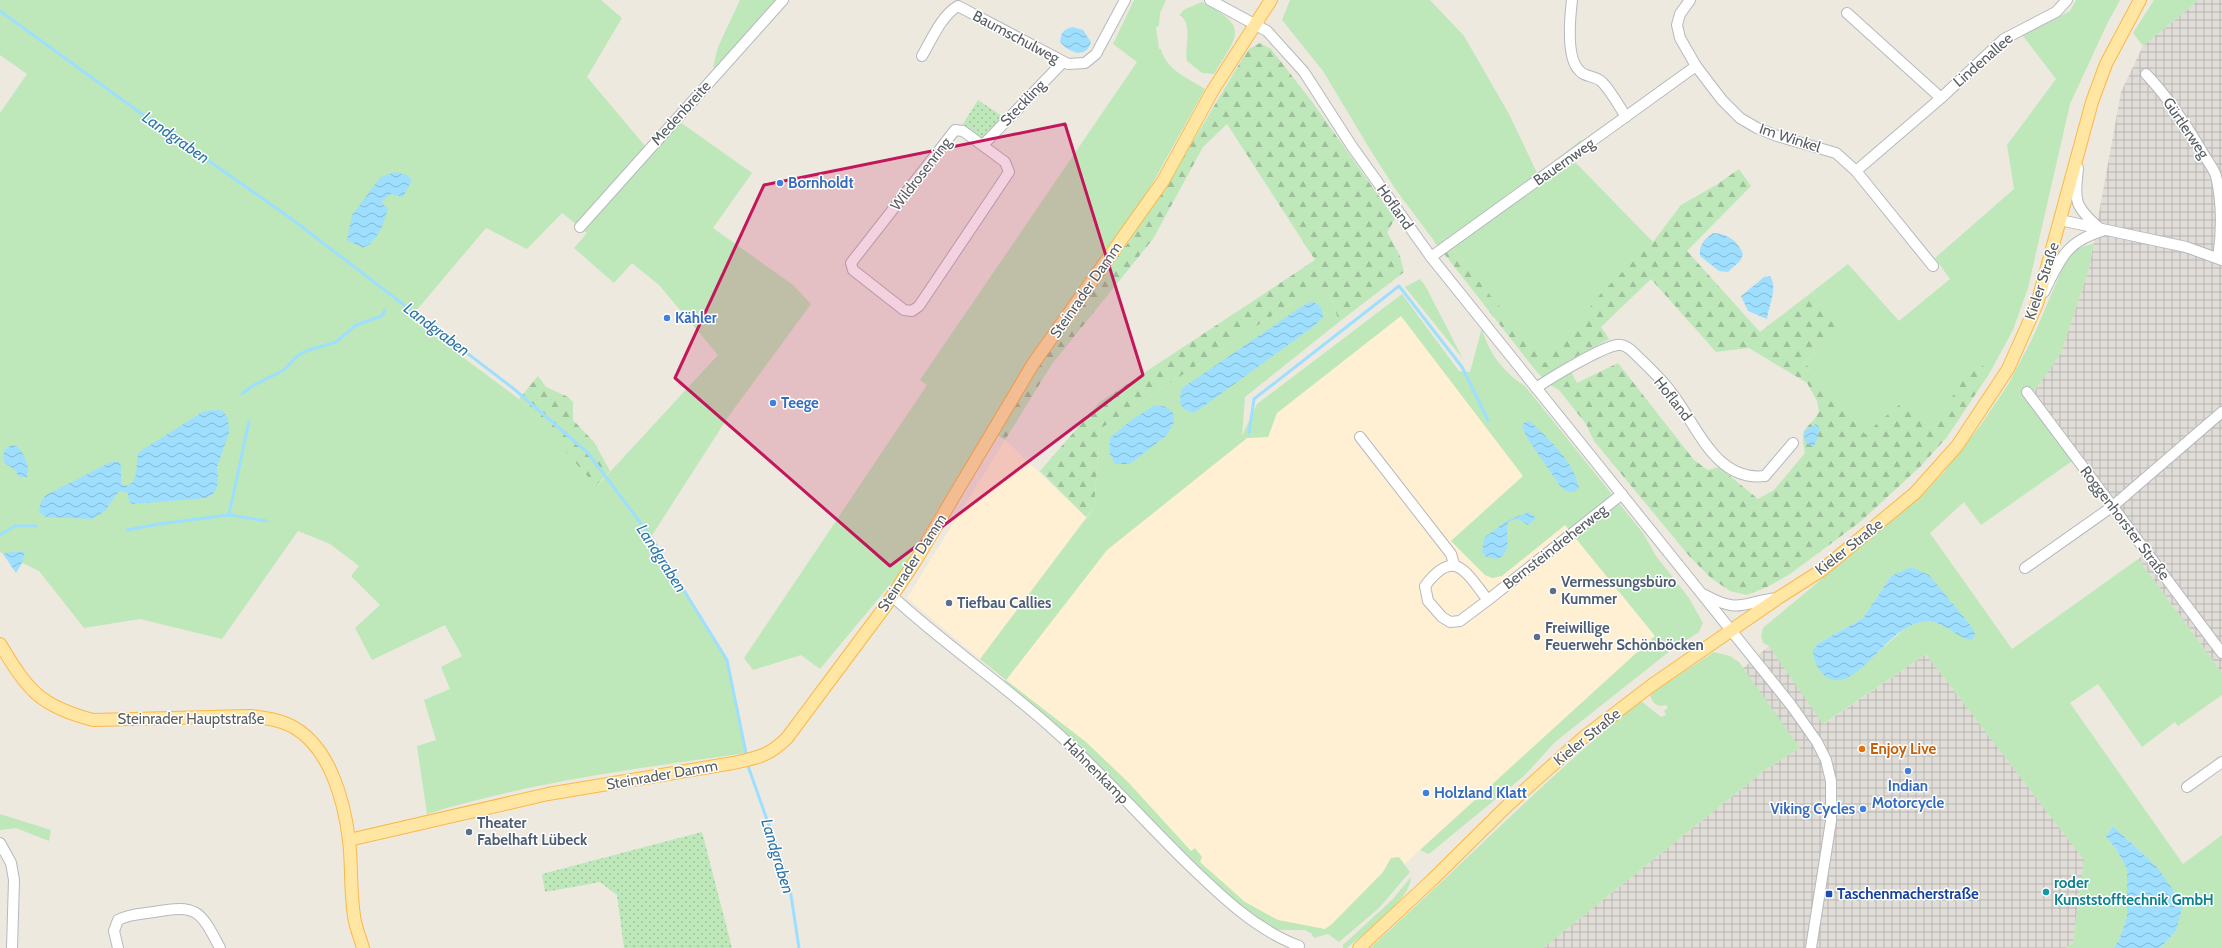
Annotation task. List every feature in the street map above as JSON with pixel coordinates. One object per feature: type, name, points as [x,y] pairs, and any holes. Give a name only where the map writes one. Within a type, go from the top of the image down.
[{"type":"main road","name":"Steinrader Damm","points":[[349,840],[548,794],[763,756],[775,750],[786,738],[892,596],[916,560],[1033,364],[1163,181],[1212,90],[1257,25],[1271,0]]},
{"type":"main road","name":"Kieler Straße","points":[[1359,948],[1509,804],[1584,737],[1652,685],[1778,598],[1822,570],[1916,493],[1957,446],[2008,369],[2037,304],[2092,102],[2106,64],[2140,0]]},
{"type":"main road","name":"Steinrader Hauptstraße","points":[[0,644],[31,688],[44,701],[68,713],[92,720],[251,716],[273,719],[293,727],[307,737],[321,753],[340,797],[349,840],[354,917],[363,948]]},
{"type":"street","name":"Medenbreite","points":[[580,227],[783,0]]},
{"type":"street","name":"Baumschulweg","points":[[922,56],[938,28],[952,10],[958,6],[1063,62],[1085,63],[1096,54],[1125,0]]},
{"type":"street","name":"Hofland","points":[[1210,0],[1267,31],[1304,72],[1351,146],[1431,257],[1731,631]]},
{"type":"street","points":[[1572,0],[1568,26],[1571,49],[1577,69],[1585,75],[1595,77],[1602,82],[1626,117]]},
{"type":"street","name":"Im Winkel","points":[[1690,0],[1680,14],[1678,25],[1680,38],[1696,66],[1722,100],[1740,118],[1777,136],[1836,153],[1856,171],[1933,266]]},
{"type":"street","name":"Lindenallee","points":[[1856,171],[1941,98],[2004,39],[2056,12],[2067,0]]},
{"type":"street","name":"Lindenallee","points":[[1847,13],[1941,98]]},
{"type":"street","name":"Steckling","points":[[983,145],[1063,62]]},
{"type":"street","name":"Bauernweg","points":[[1431,257],[1696,66]]},
{"type":"street","name":"Gürtlerweg","points":[[2146,74],[2157,85],[2190,131],[2216,174],[2221,199],[2220,259]]},
{"type":"street","name":"Wildrosenring","points":[[955,130],[962,130],[983,145],[1005,162],[1009,172],[919,306],[912,311],[904,310],[853,270],[851,263],[955,130]]},
{"type":"street","points":[[2080,142],[2075,195],[2081,213],[2103,229]]},
{"type":"street","points":[[2060,220],[2186,247],[2220,259]]},
{"type":"street","points":[[2037,304],[2060,260],[2075,242],[2103,229]]},
{"type":"street","name":"Hofland","points":[[1536,388],[1594,355],[1617,345],[1625,346],[1631,350],[1671,392],[1715,457],[1734,472],[1751,478],[1765,476],[1793,443]]},
{"type":"street","name":"Roggenhorster Straße","points":[[2027,392],[2222,653]]},
{"type":"street","points":[[2025,568],[2113,506],[2222,412]]},
{"type":"street","name":"Bernsteindreherweg","points":[[1360,437],[1451,554],[1454,564]]},
{"type":"street","name":"Bernsteindreherweg","points":[[1488,600],[1462,568],[1454,564],[1445,567],[1432,577],[1425,586],[1428,601],[1442,617],[1450,622],[1460,621],[1488,600],[1622,494]]},
{"type":"street","points":[[1701,593],[1719,603],[1734,606],[1743,606],[1767,599],[1778,598]]},
{"type":"street","name":"Hahnenkamp","points":[[892,596],[918,620],[1054,730],[1095,768],[1172,848],[1232,904],[1270,933],[1299,946]]},
{"type":"street","points":[[1731,631],[1791,705],[1817,742],[1826,760],[1831,781],[1831,821],[1811,948]]},
{"type":"street","points":[[2187,787],[2222,762]]},
{"type":"street","points":[[0,843],[12,863],[14,880],[12,948]]},
{"type":"street","points":[[118,948],[114,931],[118,920],[130,915],[183,907],[197,913],[202,918],[220,948]]},
{"type":"highlighted area","points":[[1065,124],[1143,375],[890,566],[675,378],[764,185]]},
{"type":"shaded area","points":[[2199,0],[2222,0],[2222,673],[2138,559],[2147,553],[2028,400],[2061,353],[2089,268],[2121,92],[2143,46]]},
{"type":"shaded area","points":[[1401,315],[1523,476],[1451,541],[1485,575],[1493,578],[1502,576],[1565,525],[1655,636],[1330,932],[1280,924],[1248,906],[1230,893],[1006,680],[1107,550],[1247,438],[1268,437],[1277,413]]},
{"type":"shaded area","points":[[1005,440],[1086,517],[980,659],[907,598]]},
{"type":"shaded area","points":[[1769,646],[1824,724],[1926,654],[2084,860],[2073,943],[2066,948],[1543,948],[1765,770],[1800,748],[1742,669]]},
{"type":"green space","points":[[0,0],[601,0],[622,18],[587,77],[651,153],[680,122],[752,173],[713,228],[793,285],[811,304],[728,417],[651,537],[727,660],[746,753],[585,777],[506,793],[427,814],[417,746],[436,740],[424,700],[450,689],[441,667],[462,656],[445,625],[372,660],[355,628],[380,605],[351,576],[359,566],[330,544],[298,531],[222,639],[140,619],[84,628],[39,571],[0,552],[0,113],[27,74],[0,55]],"holes":[[[562,213],[587,233],[574,248],[614,283],[632,263],[659,285],[718,355],[597,486],[519,399],[410,318],[486,228],[527,249]]]},
{"type":"green space","points":[[740,0],[778,0],[716,69],[713,67],[718,47]]},
{"type":"green space","points":[[1134,0],[1166,0],[1160,13],[1159,26],[1156,27],[1159,49],[1161,49],[1168,63],[1178,73],[1205,89],[1148,191],[992,420],[899,574],[820,669],[801,655],[753,670],[744,658],[927,385],[920,380],[1137,62],[1113,44]]},
{"type":"green space","points":[[1290,0],[1430,0],[1464,36],[1509,114],[1538,175],[1581,140],[1588,150],[1575,162],[1653,242],[1603,292],[1545,364],[1456,253],[1447,238],[1435,242],[1396,190],[1323,71],[1282,20]]},
{"type":"green space","points":[[2076,0],[2120,0],[2107,24],[2070,104],[2028,288],[2013,330],[1989,374],[1976,358],[1948,404],[1928,428],[1865,434],[1804,362],[1842,331],[1812,292],[1848,264],[1899,321],[1950,279],[1935,258],[2014,189],[2007,145],[2056,79],[2023,36],[2070,11]]},
{"type":"green space","points":[[2154,0],[2199,0],[2143,46],[2133,33]]},
{"type":"green space","points":[[1202,2],[1228,18],[1233,25],[1235,33],[1229,50],[1214,74],[1202,73],[1187,61],[1188,36],[1186,23],[1184,18],[1179,15],[1185,9]]},
{"type":"green space","points":[[1260,43],[1271,49],[1313,103],[1395,219],[1387,232],[1400,256],[1404,272],[1339,322],[1330,294],[1321,290],[1311,290],[1100,429],[1094,508],[1086,517],[1040,471],[1100,402],[1315,260],[1227,124],[1203,147],[1153,239],[1052,364],[1005,440],[997,435],[1021,390],[1081,303],[1128,243],[1171,178],[1249,49]]},
{"type":"green space","points":[[978,100],[1005,118],[987,137],[981,138],[963,124]]},
{"type":"green space","points":[[1739,169],[1751,186],[1687,251],[1760,332],[1812,292],[1842,331],[1804,362],[1865,434],[1899,405],[1928,427],[1948,404],[1976,357],[1989,374],[1947,437],[1920,467],[1860,522],[1790,574],[1767,587],[1747,595],[1730,591],[1711,578],[1690,557],[1594,441],[1586,424],[1559,390],[1550,385],[1536,371],[1435,242],[1447,238],[1456,253],[1545,363],[1603,291],[1653,242],[1681,205],[1716,185]],"holes":[[[1651,279],[1716,352],[1749,348],[1807,383],[1817,401],[1819,412],[1804,432],[1803,443],[1805,453],[1774,490],[1758,499],[1719,467],[1708,470],[1694,460],[1618,363],[1577,383],[1566,362],[1609,339],[1601,327]]]},
{"type":"green space","points":[[2094,243],[2089,268],[2061,353],[2028,400],[2075,459],[1981,525],[1964,502],[1930,533],[2012,649],[2138,559],[2222,673],[2222,695],[2178,726],[2175,722],[2142,747],[2098,684],[2070,703],[2183,864],[2222,835],[2222,948],[2160,948],[2176,931],[2157,867],[2113,826],[2106,837],[2117,850],[2127,868],[2127,916],[2120,938],[2114,948],[2066,948],[2073,943],[2084,860],[1926,654],[1823,724],[1769,646],[1763,643],[1761,636],[1763,628],[1920,497],[1945,471],[1980,426],[2009,383],[2033,337],[2066,260],[2074,250]],"holes":[[[1891,576],[1960,613],[1972,627],[1966,639],[1940,623],[1923,621],[1908,626],[1849,677],[1819,643],[1863,618]]]},
{"type":"green space","points":[[1420,279],[1426,287],[1463,359],[1405,287]]},
{"type":"green space","points":[[1311,290],[1321,290],[1330,294],[1339,322],[1245,397],[1242,436],[1257,404],[1402,294],[1459,371],[1470,372],[1482,328],[1484,337],[1498,361],[1511,375],[1525,386],[1643,533],[1656,556],[1689,598],[1703,623],[1699,632],[1670,651],[1555,742],[1525,775],[1429,854],[1420,850],[1655,636],[1565,525],[1502,576],[1492,578],[1485,575],[1451,541],[1523,476],[1401,316],[1277,413],[1268,437],[1247,438],[1107,550],[1006,680],[980,659],[1094,508],[1100,429]]},
{"type":"green space","points":[[538,376],[546,387],[568,397],[573,402],[573,420],[594,442],[610,471],[596,486],[519,399]]},
{"type":"green space","points":[[1714,652],[1730,656],[1739,662],[1800,748],[1765,770],[1543,948],[1370,948],[1563,767],[1630,709],[1641,701],[1661,717],[1666,715],[1664,711],[1668,708],[1666,705],[1660,706],[1655,704],[1650,694]]},
{"type":"green space","points":[[1006,680],[1086,742],[1129,783],[1191,851],[1195,848],[1202,857],[1200,862],[1245,902],[1278,920],[1325,929],[1332,924],[1383,872],[1391,858],[1399,857],[1410,872],[1379,908],[1339,942],[1328,934],[1314,938],[1311,933],[1305,930],[1274,930],[1228,897],[1003,684]]},
{"type":"green space","points":[[0,814],[51,830],[49,841],[16,828],[0,830]]},
{"type":"green space","points":[[702,832],[732,948],[624,948],[617,895],[600,882],[545,892],[542,874]]},
{"type":"green space","points":[[1411,877],[1409,886],[1395,906],[1347,948],[1343,948],[1343,945],[1392,900]]},
{"type":"water","points":[[1073,27],[1083,30],[1091,42],[1089,48],[1081,53],[1068,49],[1060,42],[1061,36],[1064,32]]},
{"type":"water","points":[[394,172],[407,175],[412,180],[403,197],[391,194],[381,202],[388,208],[380,231],[373,241],[363,248],[347,240],[352,215],[380,178]]},
{"type":"water","points":[[1713,233],[1728,236],[1735,241],[1743,254],[1740,261],[1728,272],[1719,271],[1700,256],[1700,248],[1707,238]]},
{"type":"water","points":[[1770,276],[1773,291],[1767,319],[1748,311],[1741,296],[1764,277]]},
{"type":"water","points":[[1312,301],[1321,307],[1323,317],[1314,326],[1200,409],[1193,413],[1184,409],[1180,403],[1181,389]]},
{"type":"water","points":[[1155,405],[1167,407],[1173,413],[1174,422],[1167,435],[1130,464],[1115,464],[1110,454],[1110,438],[1130,421]]},
{"type":"water","points":[[204,411],[223,411],[228,418],[229,433],[217,467],[218,483],[215,492],[207,498],[134,504],[130,503],[127,492],[119,491],[105,511],[92,519],[46,517],[39,512],[41,501],[46,495],[111,462],[119,462],[121,466],[121,483],[125,486],[130,484],[135,477],[139,452]]},
{"type":"water","points":[[1530,421],[1560,452],[1572,469],[1579,488],[1574,492],[1568,492],[1561,487],[1529,441],[1522,427],[1524,423]]},
{"type":"water","points":[[1816,424],[1819,427],[1818,436],[1814,447],[1805,442],[1804,431]]},
{"type":"water","points":[[12,445],[17,446],[24,457],[28,469],[27,477],[19,477],[15,470],[4,462],[4,452]]},
{"type":"water","points":[[1529,512],[1536,518],[1528,525],[1518,519],[1508,522],[1508,542],[1506,551],[1503,555],[1498,559],[1486,557],[1482,552],[1484,538],[1508,520]]},
{"type":"water","points":[[11,552],[25,552],[22,563],[16,573],[3,554]]},
{"type":"water","points":[[1911,567],[1929,575],[1972,627],[1975,634],[1972,640],[1960,636],[1943,625],[1922,622],[1912,625],[1892,638],[1866,664],[1849,677],[1841,680],[1835,680],[1824,675],[1816,664],[1813,650],[1819,643],[1863,618],[1891,576]]},
{"type":"water","points":[[2113,826],[2157,867],[2183,904],[2176,931],[2160,948],[2114,948],[2120,938],[2127,916],[2127,869],[2117,850],[2106,837]]},
{"type":"waterway","name":"Landgraben","points":[[0,11],[146,117],[289,217],[514,389],[588,453],[651,537],[727,660],[746,753]]},
{"type":"waterway","points":[[1249,433],[1254,399],[1399,286],[1462,367],[1488,420]]},
{"type":"waterway","points":[[242,394],[252,386],[284,370],[296,357],[306,351],[336,342],[356,325],[382,316],[385,310]]},
{"type":"waterway","points":[[229,515],[249,421]]},
{"type":"waterway","points":[[127,530],[159,524],[229,515],[267,521]]},
{"type":"waterway","points":[[0,535],[15,526],[36,526]]},
{"type":"waterway","name":"Landgraben","points":[[748,766],[782,862],[791,895],[799,948]]},
{"type":"place","name":"Bornholdt","points":[[780,183]]},
{"type":"place","name":"Kähler","points":[[667,318]]},
{"type":"place","name":"Teege","points":[[773,403]]},
{"type":"place","name":"Vermessungsbüro Kummer","points":[[1553,591]]},
{"type":"place","name":"Tiefbau Callies","points":[[949,603]]},
{"type":"place","name":"Freiwillige Feuerwehr Schönböcken","points":[[1537,637]]},
{"type":"place","name":"Enjoy Live","points":[[1862,749]]},
{"type":"place","name":"Indian Motorcycle","points":[[1908,771]]},
{"type":"place","name":"Holzland Klatt","points":[[1426,793]]},
{"type":"place","name":"Viking Cycles","points":[[1863,809]]},
{"type":"place","name":"Theater Fabelhaft Lübeck","points":[[469,832]]},
{"type":"place","name":"roder Kunststofftechnik GmbH","points":[[2046,892]]},
{"type":"place","name":"Taschenmacherstraße","points":[[1829,894]]}]
